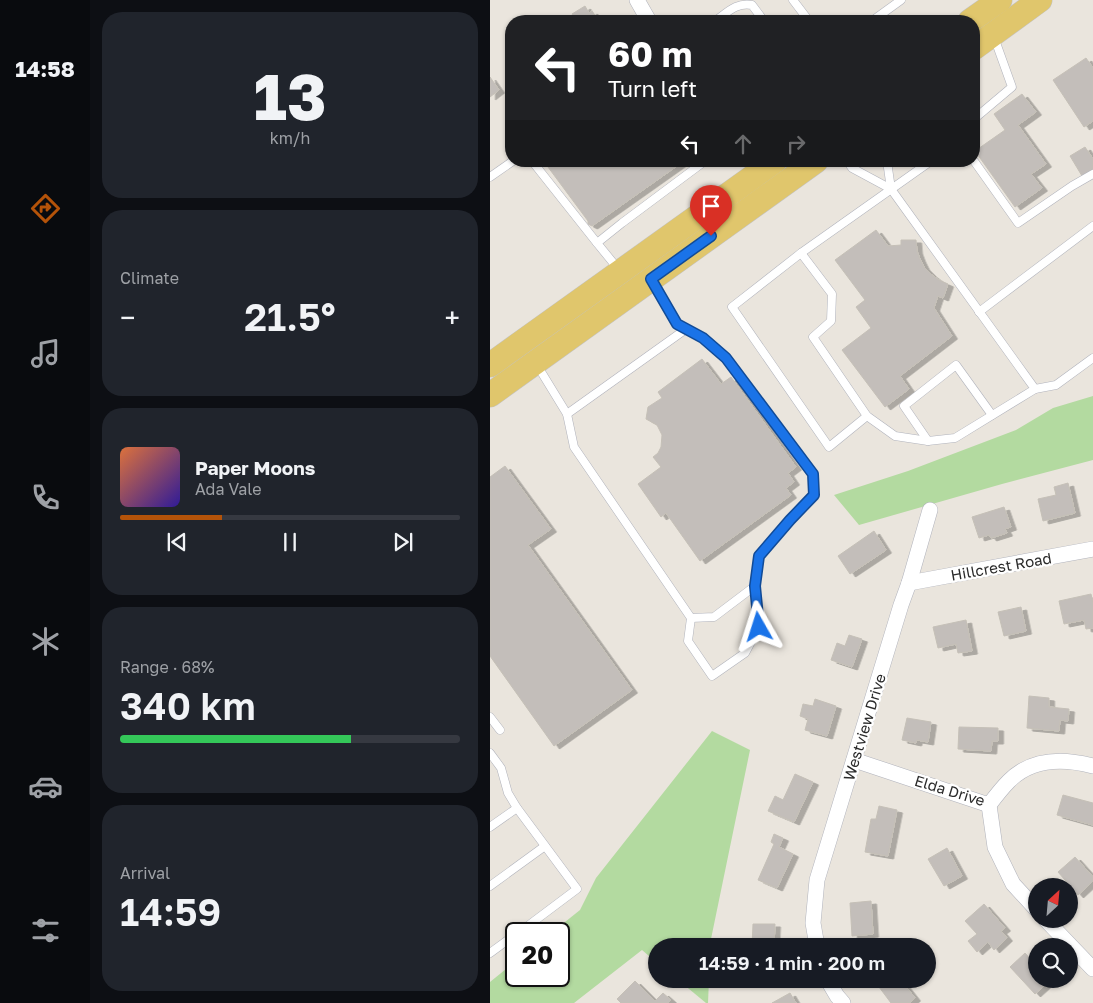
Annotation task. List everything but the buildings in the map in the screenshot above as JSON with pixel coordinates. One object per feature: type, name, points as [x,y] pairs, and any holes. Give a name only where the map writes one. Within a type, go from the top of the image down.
[{"type":"main road","points":[[979,15],[1000,0]]},
{"type":"main road","points":[[980,44],[1040,0]]},
{"type":"main road","points":[[490,365],[767,167]]},
{"type":"main road","points":[[490,395],[808,167]]},
{"type":"street","points":[[637,0],[646,15]]},
{"type":"street","name":"Westview Drive","points":[[816,938],[813,923],[817,880],[930,510]]},
{"type":"street","name":"Hillcrest Road","points":[[909,583],[1093,549]]},
{"type":"street","name":"Elda Drive","points":[[854,760],[989,805],[1009,780],[1028,767],[1050,762],[1076,761],[1093,766]]},
{"type":"street","points":[[989,805],[995,847],[1013,884],[1028,900]]},
{"type":"street","points":[[1054,928],[1093,969]]},
{"type":"street","points":[[832,988],[843,1003]]},
{"type":"lane","points":[[792,0],[804,15]]},
{"type":"lane","points":[[880,15],[901,0]]},
{"type":"lane","points":[[724,15],[737,6],[744,4],[752,5],[760,15]]},
{"type":"lane","points":[[980,114],[1012,87],[993,34]]},
{"type":"lane","points":[[490,177],[505,167]]},
{"type":"lane","points":[[537,167],[621,271]]},
{"type":"lane","points":[[597,243],[697,167]]},
{"type":"lane","points":[[851,167],[891,189],[1035,389]]},
{"type":"lane","points":[[888,167],[891,189]]},
{"type":"lane","points":[[867,416],[829,447],[732,307],[801,253],[922,167]]},
{"type":"lane","points":[[978,167],[1018,222],[1093,174]]},
{"type":"lane","points":[[979,312],[1093,226]]},
{"type":"lane","points":[[801,253],[832,294],[831,321],[813,338],[867,416],[895,436],[928,441],[955,438],[1035,389],[1056,384],[1093,358]]},
{"type":"lane","points":[[536,362],[567,414],[574,447],[691,618],[688,641],[712,676],[746,653],[759,627],[755,586],[759,556],[814,495],[813,474],[726,358],[703,338],[677,324],[651,279]]},
{"type":"lane","points":[[567,414],[686,329]]},
{"type":"lane","points":[[928,441],[904,406],[956,365],[992,415]]},
{"type":"lane","points":[[691,618],[714,617],[755,586]]},
{"type":"lane","points":[[490,716],[500,730]]},
{"type":"lane","points":[[490,752],[501,768],[508,794],[577,889],[533,922]]},
{"type":"lane","points":[[490,827],[517,808]]},
{"type":"lane","points":[[490,886],[545,846]]},
{"type":"lane","points":[[490,954],[505,943]]},
{"type":"green space","points":[[1093,396],[1093,460],[859,525],[834,495],[908,471],[1016,430],[1053,408]]},
{"type":"green space","points":[[712,731],[750,750],[711,938],[648,938],[648,955],[642,950],[574,1003],[490,1003],[490,982],[505,970],[505,987],[570,987],[570,922],[565,922],[580,910],[596,878]]},
{"type":"green space","points":[[688,988],[709,988],[708,1003]]},
{"type":"route","points":[[711,236],[651,279],[677,324],[703,338],[726,358],[813,474],[814,495],[759,556],[755,586],[759,627]]}]
